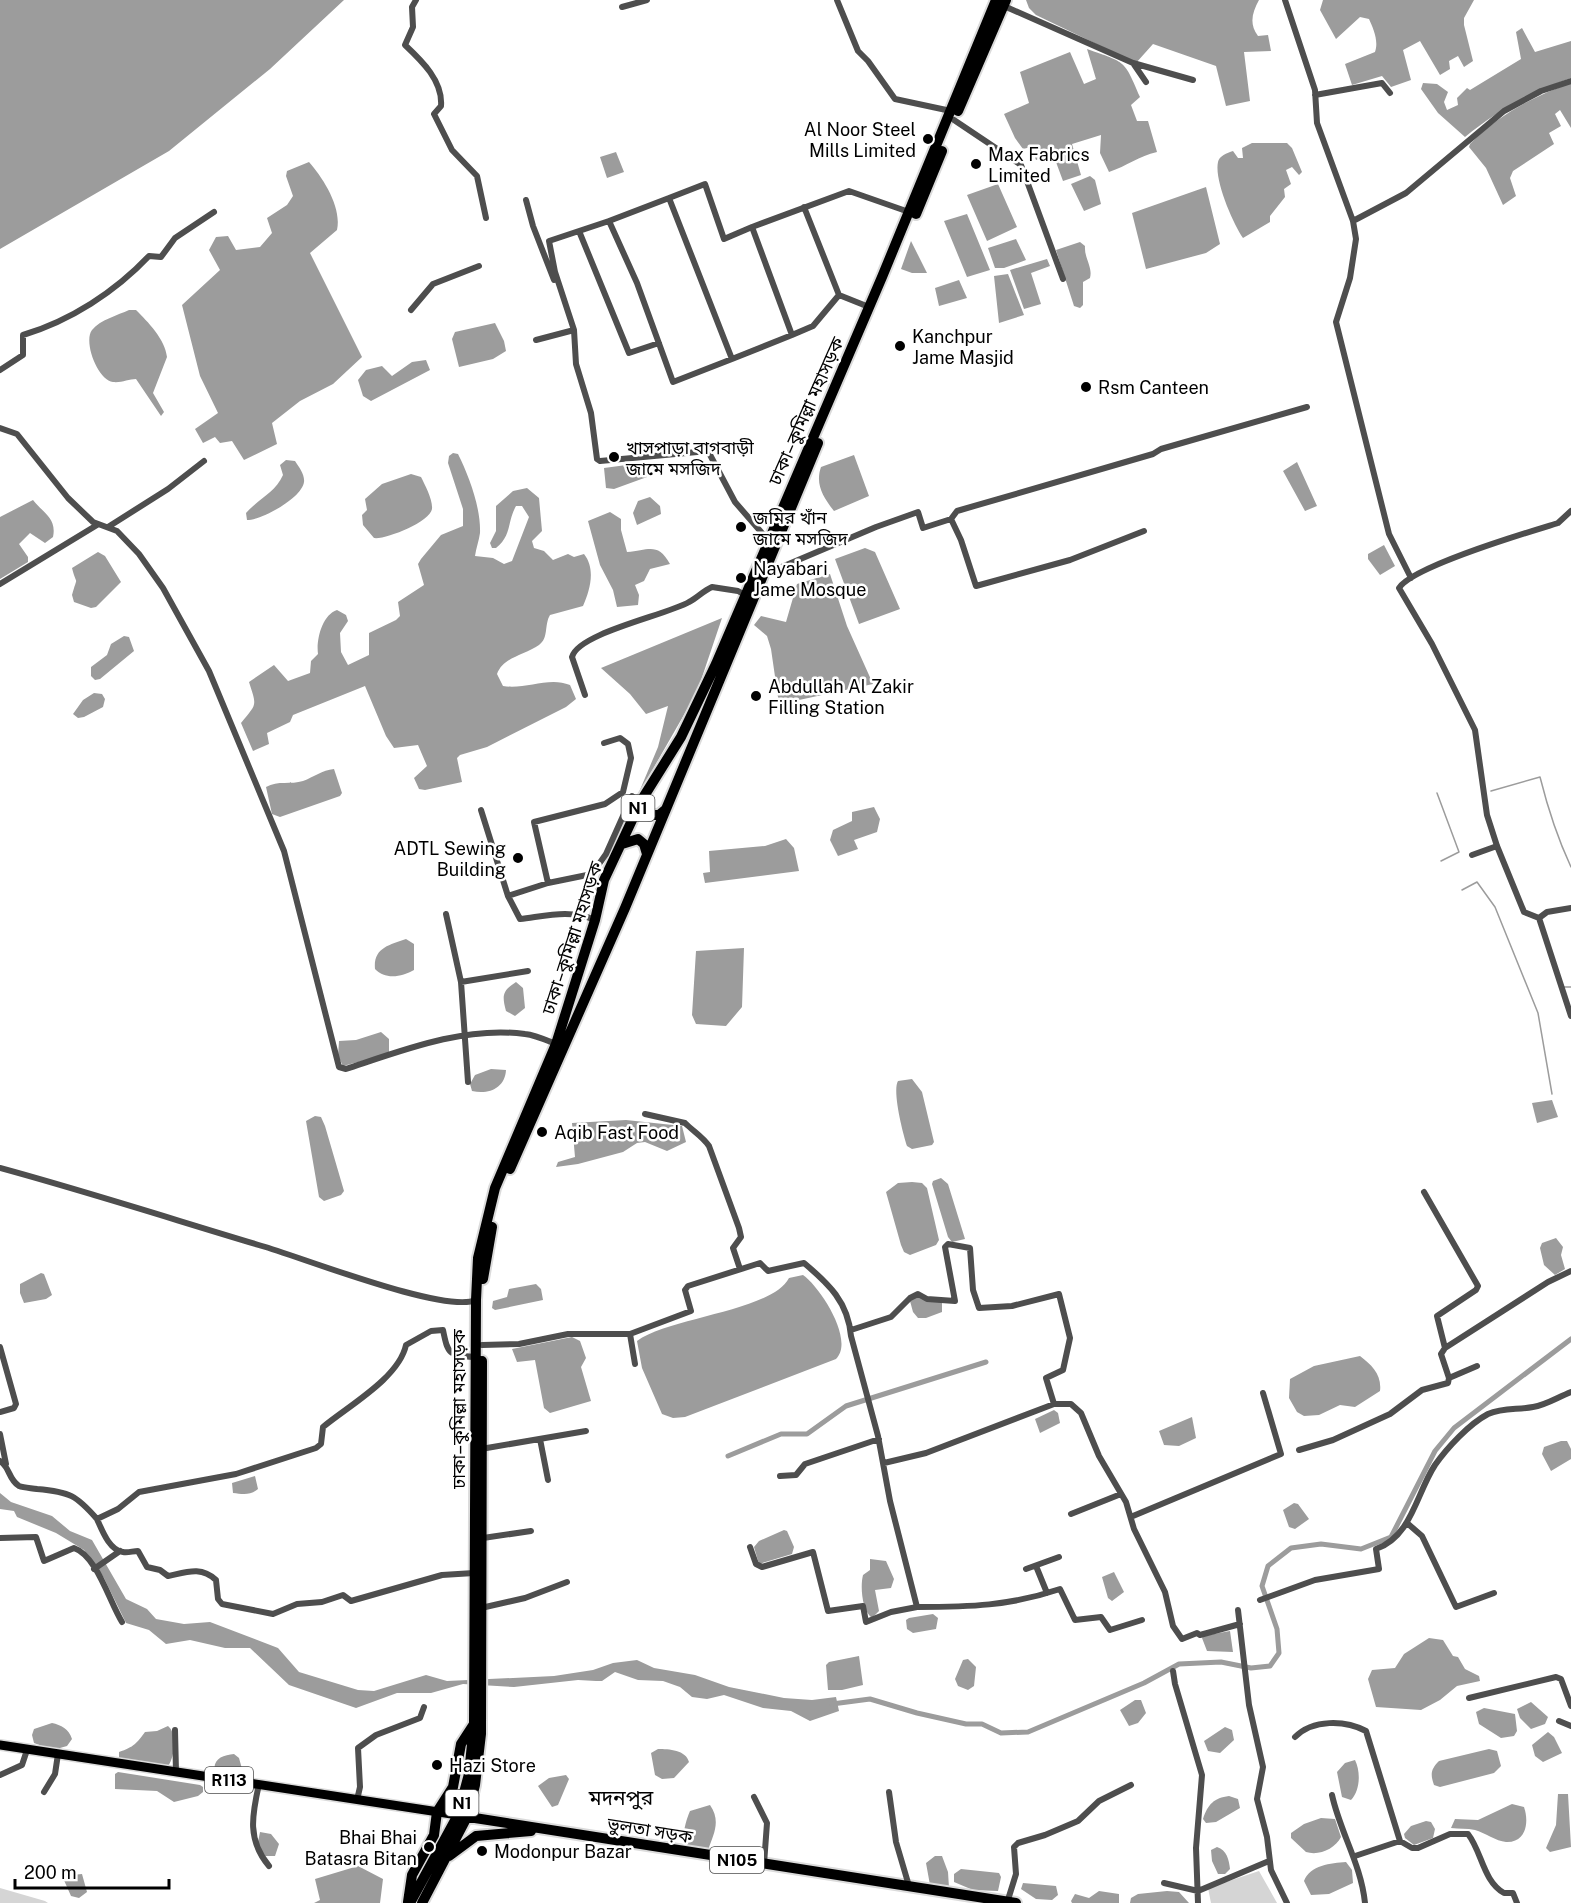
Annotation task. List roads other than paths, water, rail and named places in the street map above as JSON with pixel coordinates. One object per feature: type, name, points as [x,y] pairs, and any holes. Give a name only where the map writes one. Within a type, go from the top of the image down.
[{"type":"highway","name":"ঢাকা–কুমিল্লা মহাসড়ক","points":[[478,1664],[474,1573],[476,1300],[478,1258],[495,1188],[556,1044],[595,920],[604,880],[621,844],[637,799],[681,737],[745,596],[869,307],[884,279],[909,212],[1002,2]]},
{"type":"highway","name":"ঢাকা–কুমিল্লা মহাসড়ক","points":[[409,1903],[462,1816],[469,1774],[477,1691],[483,1538],[483,1275],[501,1189],[666,810],[952,116]]},
{"type":"highway","points":[[637,799],[650,815],[659,815],[666,810]]},
{"type":"highway","points":[[621,844],[638,838],[644,844],[647,854]]},
{"type":"highway","name":"ঢাকা–কুমিল্লা মহাসড়ক","points":[[422,1903],[475,1785],[481,1734],[477,1691]]},
{"type":"highway","points":[[409,1903],[412,1875],[434,1835],[437,1812],[453,1787],[461,1744],[474,1724]]},
{"type":"highway","name":"ভুলতা সড়ক","points":[[462,1816],[1010,1903]]},
{"type":"highway","points":[[441,1863],[476,1836],[540,1829]]},
{"type":"main road","name":"R113","points":[[0,1745],[462,1816]]},
{"type":"street","points":[[416,0],[412,7],[413,27],[405,45],[427,68],[437,85],[441,106],[434,114],[452,150],[477,176],[486,218]]},
{"type":"street","points":[[622,7],[647,0]]},
{"type":"street","points":[[837,0],[858,51],[868,61],[895,99],[952,116],[1021,165],[1062,279]]},
{"type":"street","points":[[1285,0],[1308,64],[1315,95],[1317,123],[1353,221],[1356,239],[1350,278],[1336,322],[1389,534],[1411,578]]},
{"type":"street","points":[[1002,2],[1133,63],[1193,80]]},
{"type":"street","points":[[1133,63],[1146,82]]},
{"type":"street","points":[[1353,221],[1406,193],[1504,111],[1541,91],[1571,81]]},
{"type":"street","points":[[1315,95],[1382,82],[1390,93]]},
{"type":"street","points":[[768,540],[735,502],[708,451],[598,461],[591,413],[576,363],[574,330],[560,288],[549,242],[705,184],[724,238],[849,191],[909,212]]},
{"type":"street","points":[[669,198],[732,359]]},
{"type":"street","points":[[526,200],[543,255],[552,278],[560,288]]},
{"type":"street","points":[[804,207],[839,295],[869,307]]},
{"type":"street","points":[[0,370],[23,355],[23,335],[58,323],[108,292],[149,256],[161,256],[175,238],[214,212]]},
{"type":"street","points":[[609,221],[637,283],[673,382],[813,326],[839,295]]},
{"type":"street","points":[[752,227],[792,335]]},
{"type":"street","points":[[579,231],[629,353],[659,343]]},
{"type":"street","points":[[411,310],[433,284],[479,266]]},
{"type":"street","points":[[536,340],[574,330]]},
{"type":"street","points":[[762,575],[876,527],[918,512],[923,528],[951,519],[957,511],[1122,464],[1161,448],[1307,407]]},
{"type":"street","points":[[0,428],[17,434],[68,498],[97,525],[117,531],[139,554],[163,588],[222,698],[284,851],[339,1067],[346,1069],[420,1045],[497,1032],[527,1034],[556,1044]]},
{"type":"street","points":[[108,527],[168,489],[204,461]]},
{"type":"street","points":[[1539,918],[1524,912],[1497,846],[1487,815],[1475,730],[1432,644],[1399,588],[1411,578],[1505,539],[1558,523],[1571,511]]},
{"type":"street","points":[[951,519],[962,540],[976,586],[1070,560],[1144,531]]},
{"type":"street","points":[[0,584],[97,525]]},
{"type":"street","points":[[585,695],[572,657],[578,647],[633,621],[690,602],[712,587],[738,591],[745,596]]},
{"type":"street","points":[[548,883],[534,822],[605,804],[624,792],[631,758],[628,744],[620,738],[604,743]]},
{"type":"street","points":[[508,896],[548,883],[592,874],[637,799]]},
{"type":"street","points":[[481,810],[508,896],[520,919],[569,913],[595,920]]},
{"type":"street","points":[[1472,855],[1497,846]]},
{"type":"street","points":[[1539,918],[1547,912],[1571,908]]},
{"type":"street","points":[[446,914],[461,982],[468,1082]]},
{"type":"street","points":[[1539,918],[1571,1016]]},
{"type":"street","points":[[461,982],[528,971]]},
{"type":"street","points":[[645,1114],[685,1123],[709,1146],[739,1228],[741,1237],[734,1248],[740,1269]]},
{"type":"street","points":[[0,1167],[264,1246],[405,1292],[464,1304],[476,1300]]},
{"type":"street","points":[[1424,1192],[1478,1286],[1476,1290],[1437,1316],[1445,1348]]},
{"type":"street","points":[[850,1330],[891,1317],[910,1298],[918,1294],[927,1299],[955,1301],[945,1247],[967,1245],[972,1263],[973,1290],[980,1308],[1012,1306],[1058,1293],[1061,1295],[1070,1338],[1062,1370],[1046,1378],[1053,1404]]},
{"type":"street","points":[[482,1345],[519,1344],[568,1334],[630,1334],[690,1311],[686,1290],[688,1286],[760,1263],[768,1271],[804,1263],[832,1286],[848,1315],[865,1393],[879,1439],[890,1501],[917,1607]]},
{"type":"street","points":[[1299,1449],[1333,1440],[1390,1414],[1422,1390],[1448,1383],[1449,1377],[1441,1354],[1445,1348],[1548,1282],[1571,1271]]},
{"type":"street","points":[[97,1519],[118,1509],[139,1492],[236,1474],[318,1447],[323,1427],[389,1373],[404,1358],[406,1345],[431,1331],[443,1330],[448,1352],[451,1354],[475,1357]]},
{"type":"street","points":[[630,1334],[635,1364]]},
{"type":"street","points":[[0,1347],[16,1404],[15,1408],[0,1412]]},
{"type":"street","points":[[1449,1377],[1477,1366]]},
{"type":"street","points":[[1262,1599],[1315,1580],[1378,1569],[1376,1549],[1395,1539],[1407,1523],[1436,1465],[1466,1432],[1487,1415],[1510,1408],[1535,1407],[1571,1392]]},
{"type":"street","points":[[1132,1516],[1281,1454],[1263,1393]]},
{"type":"street","points":[[884,1463],[926,1453],[1053,1404],[1071,1404],[1081,1413],[1099,1456],[1132,1516],[1134,1529],[1157,1574],[1173,1626],[1180,1637],[1186,1638],[1197,1633],[1202,1635],[1240,1624]]},
{"type":"street","points":[[482,1449],[586,1431]]},
{"type":"street","points":[[0,1434],[3,1462],[12,1480],[21,1487],[72,1494],[84,1503],[97,1519],[105,1537],[120,1551]]},
{"type":"street","points":[[540,1439],[548,1479]]},
{"type":"street","points":[[780,1476],[796,1475],[805,1464],[879,1439]]},
{"type":"street","points":[[1071,1514],[1121,1494]]},
{"type":"street","points":[[1407,1523],[1422,1536],[1456,1607],[1494,1593]]},
{"type":"street","points":[[483,1538],[531,1532]]},
{"type":"street","points":[[0,1538],[36,1537],[44,1561],[74,1548],[83,1551],[122,1622]]},
{"type":"street","points":[[750,1547],[756,1564],[762,1566],[813,1552],[828,1611],[863,1606],[866,1622],[891,1612],[917,1607],[965,1608],[1061,1590],[1075,1620],[1101,1617],[1110,1630],[1142,1620]]},
{"type":"street","points":[[94,1569],[120,1551],[138,1551],[144,1566],[160,1570],[166,1576],[206,1571],[216,1580],[218,1599],[222,1604],[263,1613],[277,1613],[297,1604],[322,1602],[343,1595],[351,1601],[442,1575],[474,1573]]},
{"type":"street","points":[[1026,1569],[1059,1557]]},
{"type":"street","points":[[1036,1566],[1047,1593]]},
{"type":"street","points":[[481,1608],[525,1598],[567,1582]]},
{"type":"street","points":[[1238,1610],[1246,1680],[1263,1767],[1257,1800],[1267,1837],[1269,1861],[1287,1903]]},
{"type":"street","points":[[1173,1671],[1202,1775],[1196,1848],[1198,1903]]},
{"type":"street","points":[[1469,1698],[1557,1677],[1561,1679],[1571,1706]]},
{"type":"street","points":[[357,1800],[360,1787],[358,1748],[376,1735],[420,1718],[424,1707]]},
{"type":"street","points":[[1558,1721],[1571,1726]]},
{"type":"street","points":[[1295,1737],[1301,1731],[1322,1723],[1354,1725],[1366,1731],[1400,1840],[1412,1848],[1418,1848],[1450,1834],[1468,1834],[1492,1882],[1504,1893],[1513,1893],[1517,1903]]},
{"type":"street","points":[[175,1730],[176,1772]]},
{"type":"street","points":[[0,1775],[22,1766],[27,1749]]},
{"type":"street","points":[[44,1792],[55,1774],[58,1754]]},
{"type":"street","points":[[259,1784],[251,1828],[260,1855],[269,1866]]},
{"type":"street","points":[[1010,1903],[1016,1874],[1013,1853],[1018,1843],[1078,1821],[1100,1801],[1131,1785]]},
{"type":"street","points":[[889,1792],[896,1842],[909,1887]]},
{"type":"street","points":[[1332,1795],[1341,1828],[1354,1856],[1365,1903]]},
{"type":"street","points":[[754,1797],[767,1823],[764,1864]]},
{"type":"street","points":[[1354,1856],[1400,1840]]},
{"type":"street","points":[[1164,1883],[1198,1891],[1269,1861]]},
{"type":"waterway","points":[[1491,791],[1540,777],[1553,823],[1571,867]]},
{"type":"waterway","points":[[1437,793],[1459,852],[1441,861]]},
{"type":"waterway","points":[[1462,890],[1477,882],[1495,907],[1538,1013],[1552,1094]]},
{"type":"waterway","points":[[1564,987],[1571,987]]},
{"type":"waterway","points":[[832,1704],[870,1699],[966,1724],[982,1724],[1001,1733],[1028,1732],[1144,1683],[1179,1664],[1221,1662],[1251,1668],[1270,1666],[1279,1653],[1277,1629],[1262,1586],[1268,1566],[1291,1548],[1321,1544],[1361,1549],[1391,1537],[1435,1451],[1454,1428],[1571,1339]]},
{"type":"waterway","points":[[728,1456],[781,1434],[807,1434],[846,1406],[986,1362]]},
{"type":"place","name":"Al Noor Steel Mills Limited","points":[[928,139]]},
{"type":"place","name":"Max Fabrics Limited","points":[[976,164]]},
{"type":"place","name":"Kanchpur Jame Masjid","points":[[900,346]]},
{"type":"place","name":"Rsm Canteen","points":[[1086,387]]},
{"type":"place","name":"খাসপাড়া বাগবাড়ী জামে মসজিদ","points":[[614,457]]},
{"type":"place","name":"জমির খাঁন জামে মসজিদ","points":[[741,527]]},
{"type":"place","name":"Nayabari Jame Mosque","points":[[741,578]]},
{"type":"place","name":"Abdullah Al Zakir Filling Station","points":[[756,696]]},
{"type":"place","name":"ADTL Sewing Building","points":[[518,858]]},
{"type":"place","name":"Aqib Fast Food","points":[[542,1132]]},
{"type":"place","name":"Hazi Store","points":[[437,1765]]},
{"type":"place","name":"Bhai Bhai Batasra Bitan","points":[[429,1847]]},
{"type":"place","name":"Modonpur Bazar","points":[[482,1851]]},
{"type":"district","name":"মদনপুর","points":[[621,1797]]}]
